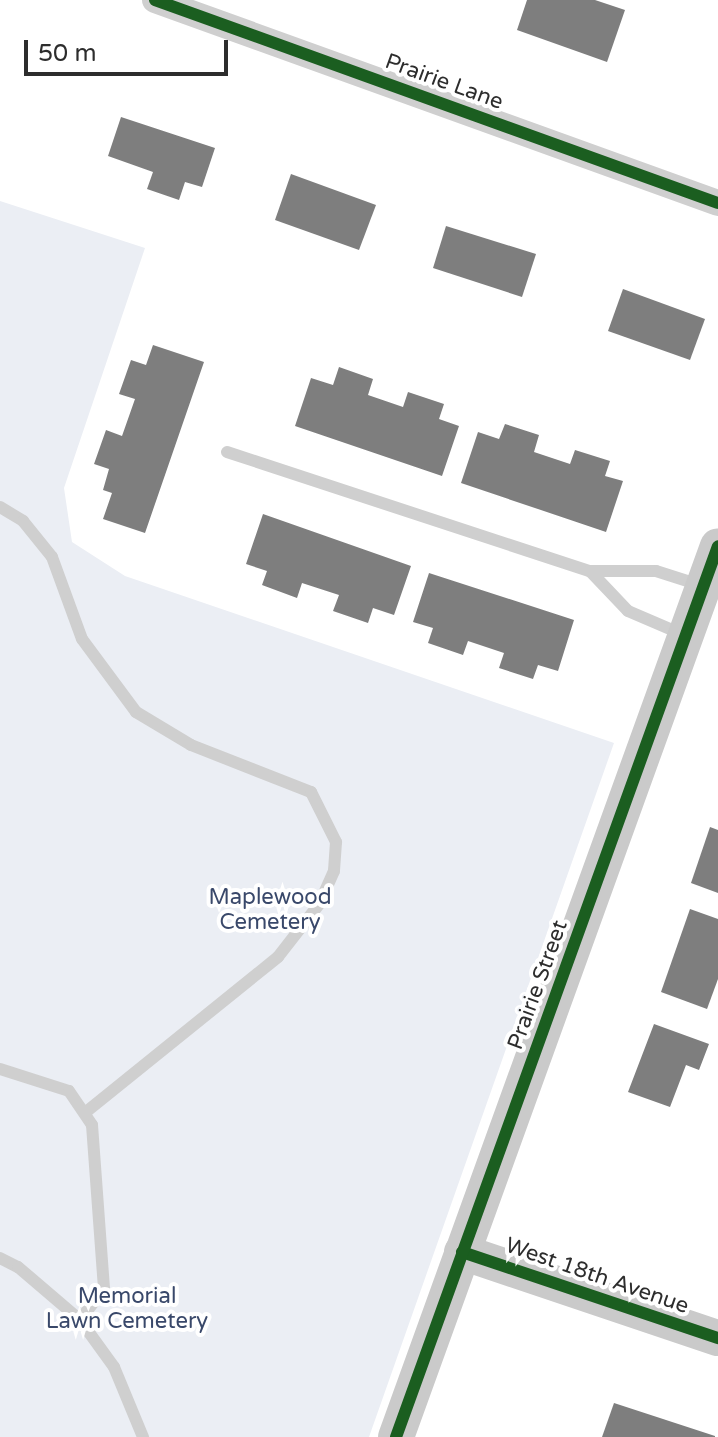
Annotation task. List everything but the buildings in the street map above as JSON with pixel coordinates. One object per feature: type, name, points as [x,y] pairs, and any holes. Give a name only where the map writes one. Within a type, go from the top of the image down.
[{"type":"street","name":"Prairie Lane","points":[[155,0],[718,203]]},
{"type":"street","name":"Prairie Street","points":[[396,1437],[718,546]]},
{"type":"street","name":"West 18th Avenue","points":[[462,1252],[718,1338]]},
{"type":"lane","points":[[227,452],[590,571],[656,571],[703,586]]},
{"type":"lane","points":[[0,507],[23,521],[52,557],[82,639],[136,712],[191,745],[311,792],[336,842],[334,871],[320,903],[278,957],[86,1112]]},
{"type":"lane","points":[[590,571],[628,611],[685,636]]},
{"type":"lane","points":[[0,1069],[69,1091],[92,1125],[104,1289],[80,1320]]},
{"type":"lane","points":[[0,1258],[18,1267],[80,1320],[114,1367],[143,1437]]},
{"type":"green space","name":"Maplewood Cemetery","points":[[0,201],[145,248],[64,488],[72,542],[125,576],[614,743],[369,1437],[0,1437]]},
{"type":"cycle path","points":[[155,0],[718,203]]},
{"type":"cycle path","points":[[396,1437],[718,546]]},
{"type":"cycle path","points":[[462,1252],[718,1338]]},
{"type":"park label","name":"Memorial Lawn Cemetery","points":[[127,1308]]}]
